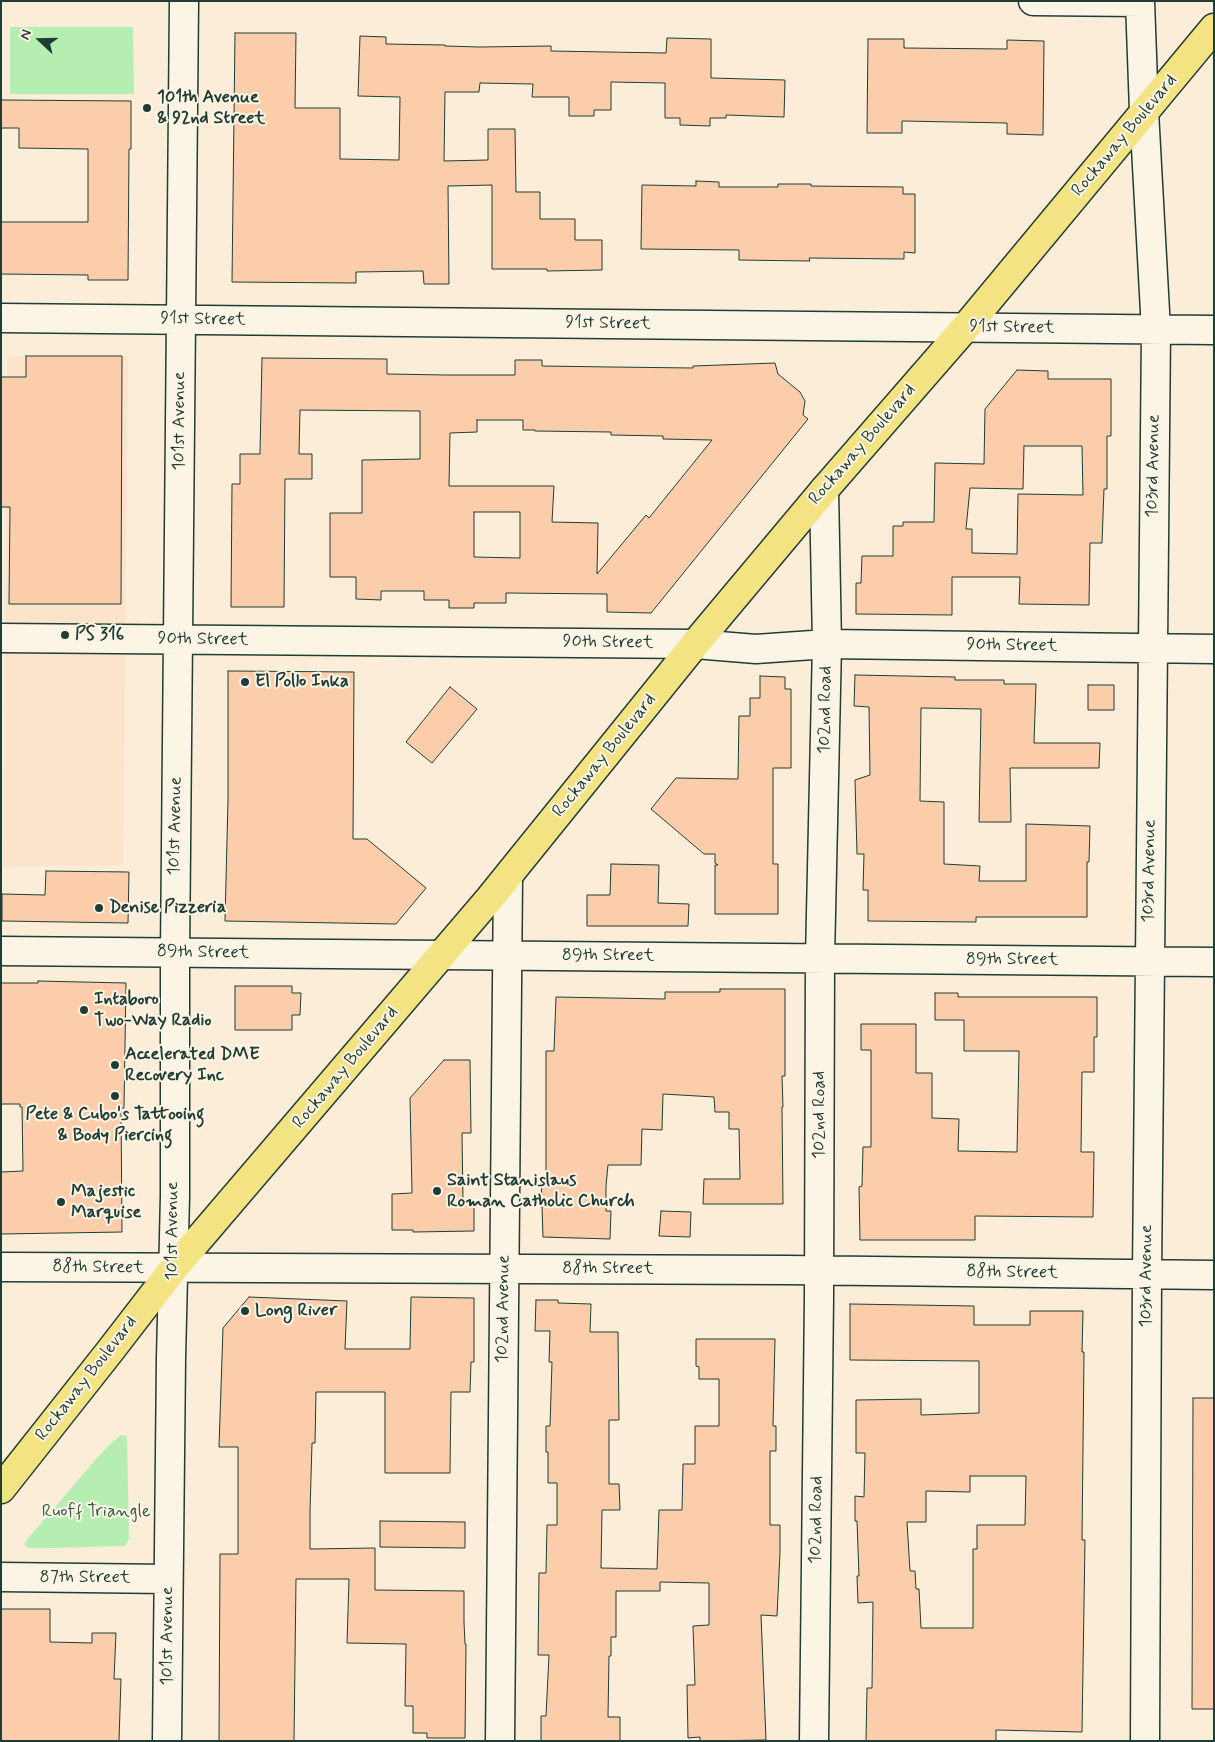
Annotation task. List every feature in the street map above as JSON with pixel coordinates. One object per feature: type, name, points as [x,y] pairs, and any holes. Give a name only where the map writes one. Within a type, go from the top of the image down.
[{"type":"main road","name":"Rockaway Boulevard","points":[[1,1489],[174,1268],[508,877],[695,644],[824,490],[965,328],[1214,28]]},
{"type":"street","name":"101st Avenue","points":[[168,1741],[168,1579],[174,1268],[184,1]]},
{"type":"street","points":[[1033,1],[1140,2]]},
{"type":"street","name":"103rd Avenue","points":[[1140,2],[1156,330],[1146,1274],[1145,1741]]},
{"type":"street","name":"91st Street","points":[[1,318],[1214,330]]},
{"type":"street","name":"102nd Road","points":[[814,1741],[820,1270],[820,958],[827,644],[824,490]]},
{"type":"street","name":"90th Street","points":[[1,638],[695,644],[756,649],[827,644],[1214,649]]},
{"type":"street","name":"102nd Avenue","points":[[500,1741],[508,877]]},
{"type":"street","name":"89th Street","points":[[1,951],[1214,962]]},
{"type":"street","name":"88th Street","points":[[1,1266],[820,1270],[1214,1275]]},
{"type":"street","name":"87th Street","points":[[1,1577],[168,1579]]},
{"type":"shaded area","name":"PS 316","points":[[128,356],[123,865],[3,867],[7,357]]},
{"type":"green space","points":[[10,27],[133,27],[134,94],[10,94]]},
{"type":"green space","name":"Ruoff Triangle","points":[[121,1435],[127,1436],[129,1539],[125,1546],[29,1548],[25,1546],[25,1542],[96,1459]]},
{"type":"building","points":[[235,33],[296,33],[295,108],[340,108],[340,159],[399,160],[400,97],[358,96],[360,36],[386,37],[386,44],[480,47],[551,46],[551,51],[666,53],[667,38],[711,39],[711,78],[785,80],[784,117],[726,115],[726,118],[710,118],[710,126],[680,125],[680,118],[665,118],[665,83],[611,82],[611,110],[594,110],[594,116],[569,116],[569,97],[532,97],[533,84],[480,83],[479,92],[445,92],[444,161],[488,160],[488,129],[515,129],[516,192],[540,192],[540,219],[575,219],[575,240],[602,240],[602,270],[492,269],[492,185],[448,186],[449,284],[424,284],[423,271],[356,272],[356,283],[232,282]]},
{"type":"building","points":[[868,39],[904,39],[904,48],[1007,49],[1007,40],[1044,41],[1043,135],[1007,134],[1007,123],[902,121],[902,133],[867,133]]},
{"type":"building","points":[[1,100],[131,101],[128,280],[88,280],[88,275],[1,274],[1,222],[88,222],[88,149],[19,148],[19,128],[1,128]]},
{"type":"building","points":[[696,181],[719,182],[719,187],[778,187],[778,184],[811,184],[811,186],[903,187],[903,194],[915,194],[915,253],[904,252],[904,259],[809,258],[810,261],[739,260],[739,250],[641,249],[642,185],[696,186]]},
{"type":"building","points":[[26,356],[122,356],[121,604],[9,604],[10,507],[1,507],[1,377],[26,377]]},
{"type":"building","points":[[262,358],[387,359],[387,374],[446,375],[515,375],[515,360],[542,360],[542,366],[693,368],[693,366],[775,363],[778,374],[800,392],[805,401],[803,415],[808,419],[651,613],[607,612],[607,594],[506,593],[506,603],[474,603],[474,608],[449,608],[449,600],[424,600],[424,591],[381,591],[381,600],[356,599],[356,577],[330,577],[330,513],[362,513],[362,460],[420,459],[420,411],[300,410],[299,454],[312,454],[312,479],[285,479],[284,607],[231,607],[232,484],[240,484],[240,454],[260,454]],"holes":[[[477,420],[523,420],[523,430],[611,432],[611,435],[663,436],[663,439],[712,440],[649,518],[646,515],[597,574],[598,523],[552,522],[554,486],[449,486],[450,433],[477,432]],[[474,512],[520,512],[520,558],[474,557]]]},
{"type":"building","points":[[1017,370],[1048,371],[1048,379],[1111,379],[1111,436],[1107,436],[1107,489],[1104,489],[1102,543],[1090,543],[1089,605],[1019,604],[1020,577],[952,577],[952,615],[856,614],[856,583],[861,583],[862,556],[893,556],[893,526],[903,526],[903,522],[934,522],[935,463],[984,464],[985,409]],"holes":[[[1024,446],[1082,446],[1083,495],[1018,494],[1017,554],[972,553],[972,529],[966,529],[970,488],[1023,489]]]},
{"type":"building","points":[[228,671],[354,672],[353,839],[367,839],[426,888],[396,924],[225,921],[228,800]]},
{"type":"building","points":[[855,675],[955,677],[955,680],[1004,680],[1004,684],[1036,684],[1034,743],[1100,743],[1099,768],[1010,768],[1011,822],[979,822],[981,709],[921,708],[920,801],[944,802],[944,864],[980,866],[979,881],[1026,881],[1026,824],[1090,826],[1089,862],[1087,862],[1087,917],[976,917],[976,922],[868,921],[868,890],[863,890],[864,854],[857,854],[855,780],[870,775],[869,707],[854,706]]},
{"type":"building","points":[[760,676],[785,677],[785,689],[791,689],[791,768],[773,768],[773,864],[778,864],[778,914],[715,914],[715,865],[718,865],[715,863],[715,854],[704,854],[651,809],[676,778],[738,779],[739,716],[750,716],[750,698],[760,698]]},
{"type":"building","points":[[1088,685],[1114,685],[1114,710],[1088,710]]},
{"type":"building","points":[[450,687],[477,709],[432,763],[406,742]]},
{"type":"building","points":[[611,864],[659,865],[658,903],[689,904],[688,926],[587,926],[587,895],[610,895]]},
{"type":"building","points":[[46,871],[129,872],[128,923],[2,921],[2,894],[45,895]]},
{"type":"building","points":[[38,981],[126,983],[124,1108],[121,1108],[122,1232],[1,1234],[1,1172],[23,1171],[22,1107],[20,1107],[20,1104],[1,1104],[1,983],[38,983]]},
{"type":"building","points":[[235,986],[292,986],[292,993],[301,993],[300,1015],[292,1015],[292,1030],[235,1030]]},
{"type":"building","points":[[720,989],[785,989],[785,1076],[782,1076],[783,1204],[703,1204],[704,1179],[740,1179],[739,1129],[729,1129],[729,1112],[715,1112],[714,1097],[663,1094],[662,1130],[642,1129],[641,1165],[608,1165],[606,1211],[611,1211],[610,1239],[543,1237],[541,1176],[546,1176],[546,1051],[554,1051],[556,997],[665,999],[665,992],[720,992]]},
{"type":"building","points":[[935,993],[958,993],[958,997],[1097,997],[1097,1037],[1094,1037],[1094,1072],[1082,1072],[1081,1152],[1094,1152],[1093,1217],[975,1216],[975,1240],[860,1240],[859,1187],[862,1186],[863,1147],[871,1147],[871,1050],[861,1050],[861,1024],[916,1024],[916,1073],[932,1073],[932,1118],[959,1119],[958,1151],[1017,1152],[1019,1051],[964,1051],[964,1020],[935,1020]]},
{"type":"building","points":[[444,1060],[470,1060],[471,1133],[462,1133],[463,1202],[474,1202],[474,1231],[413,1232],[413,1230],[392,1230],[392,1194],[412,1193],[410,1098]]},
{"type":"building","points":[[661,1211],[691,1212],[690,1237],[659,1236]]},
{"type":"building","points":[[249,1297],[347,1301],[345,1349],[410,1349],[411,1297],[474,1298],[474,1362],[471,1362],[470,1392],[451,1392],[450,1473],[385,1473],[385,1392],[316,1392],[315,1443],[312,1443],[310,1511],[310,1549],[375,1548],[375,1590],[464,1591],[466,1644],[465,1738],[427,1738],[427,1733],[413,1733],[413,1706],[405,1706],[406,1644],[347,1643],[349,1579],[296,1579],[294,1741],[219,1741],[220,1554],[238,1554],[238,1447],[219,1447],[223,1328]]},
{"type":"building","points":[[536,1300],[558,1300],[558,1303],[591,1304],[590,1332],[618,1332],[619,1420],[609,1420],[609,1484],[619,1484],[620,1510],[602,1510],[601,1568],[657,1569],[659,1510],[682,1510],[683,1464],[695,1464],[695,1426],[719,1426],[719,1379],[699,1379],[699,1367],[696,1366],[696,1339],[775,1339],[773,1426],[776,1426],[776,1451],[770,1451],[770,1525],[780,1525],[780,1552],[777,1616],[761,1615],[766,1740],[700,1741],[700,1737],[688,1738],[687,1685],[695,1685],[693,1626],[709,1625],[709,1583],[660,1582],[660,1591],[616,1591],[616,1637],[611,1637],[611,1656],[609,1656],[608,1717],[620,1717],[620,1741],[541,1741],[541,1716],[546,1716],[549,1655],[538,1655],[539,1573],[546,1573],[547,1525],[557,1525],[557,1483],[548,1483],[548,1452],[546,1452],[546,1426],[550,1426],[552,1362],[549,1362],[550,1331],[535,1331]]},
{"type":"building","points":[[850,1304],[974,1306],[974,1325],[1030,1325],[1030,1311],[1083,1311],[1082,1540],[1085,1540],[1082,1732],[996,1730],[996,1741],[866,1741],[867,1688],[872,1688],[873,1602],[858,1603],[857,1576],[859,1576],[855,1496],[864,1497],[865,1453],[856,1453],[856,1400],[921,1399],[921,1415],[979,1413],[979,1361],[850,1360]],"holes":[[[970,1476],[1026,1476],[1025,1525],[977,1525],[977,1549],[973,1549],[973,1628],[921,1628],[919,1589],[916,1589],[915,1571],[910,1571],[907,1522],[926,1522],[926,1491],[970,1492]]]},
{"type":"building","points":[[1193,1398],[1214,1398],[1214,1709],[1192,1709]]},
{"type":"building","points":[[380,1521],[465,1522],[465,1548],[380,1547]]},
{"type":"building","points":[[1,1609],[50,1609],[50,1642],[92,1643],[92,1633],[116,1633],[114,1679],[121,1679],[119,1741],[1,1741]]},
{"type":"place","name":"101th Avenue & 92nd Street","points":[[147,108]]},
{"type":"place","name":"PS 316","points":[[65,635]]},
{"type":"place","name":"El Pollo Inka","points":[[245,682]]},
{"type":"place","name":"Denise Pizzeria","points":[[99,908]]},
{"type":"place","name":"Intaboro Two-Way Radio","points":[[84,1010]]},
{"type":"place","name":"Accelerated DME Recovery Inc","points":[[115,1065]]},
{"type":"place","name":"Pete & Cubo's Tattooing & Body Piercing","points":[[115,1096]]},
{"type":"place","name":"Saint Stanislaus Roman Catholic Church","points":[[437,1191]]},
{"type":"place","name":"Majestic Marquise","points":[[61,1202]]},
{"type":"place","name":"Long River","points":[[245,1311]]}]
